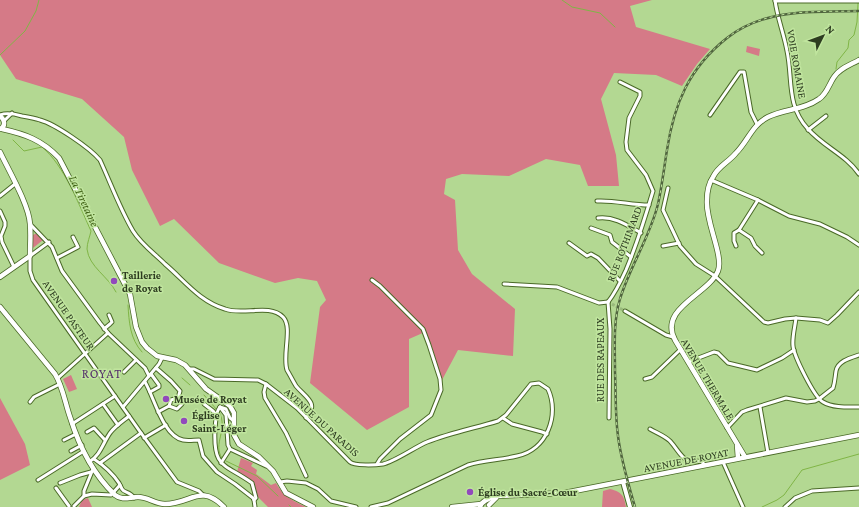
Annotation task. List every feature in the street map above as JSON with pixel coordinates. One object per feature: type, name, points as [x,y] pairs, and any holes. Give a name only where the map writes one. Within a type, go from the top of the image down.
[{"type":"main road","points":[[715,276],[719,268],[719,261],[706,209],[711,180],[719,168],[739,151],[757,124],[769,116],[810,104],[820,99],[838,72],[859,60]]},
{"type":"main road","points":[[0,115],[6,126],[40,142],[51,149],[59,158],[130,294],[138,335],[146,348],[157,356],[176,360],[185,364],[206,389],[230,406],[234,413],[234,435],[236,440],[244,448],[260,457],[270,468],[286,493],[312,507]]},
{"type":"main road","points":[[4,122],[1,129],[17,132]]},
{"type":"main road","name":"AVENUE PASTEUR","points":[[0,152],[27,210],[30,224],[30,256]]},
{"type":"main road","points":[[0,277],[30,256]]},
{"type":"main road","name":"AVENUE THERMALE","points":[[715,276],[676,313],[672,326],[673,337],[745,457]]},
{"type":"main road","points":[[0,307],[58,378],[72,424],[92,471],[113,493],[122,499],[145,498],[165,504],[207,495],[215,499],[224,507]]},
{"type":"main road","name":"AVENUE DE ROYAT","points":[[497,496],[559,494],[859,435]]},
{"type":"main road","name":"AVENUE THERMALE","points":[[737,445],[738,458]]},
{"type":"main road","points":[[482,504],[488,499],[497,496]]},
{"type":"main road","points":[[452,507],[482,504],[489,506],[497,496]]},
{"type":"main road","points":[[469,505],[475,507]]},
{"type":"street","points":[[775,0],[859,1]]},
{"type":"street","name":"VOIE ROMAINE","points":[[775,0],[788,53],[791,93],[796,108],[808,130],[825,145],[849,162],[859,174]]},
{"type":"street","points":[[710,114],[740,72],[744,72],[751,112],[757,124]]},
{"type":"street","name":"RUE ROTHIMARD","points":[[608,302],[613,296],[632,257],[653,191],[646,175],[627,150],[626,142],[629,118],[640,96],[640,92],[620,82]]},
{"type":"street","points":[[4,122],[12,114]]},
{"type":"street","points":[[0,115],[12,114],[41,120],[79,142],[95,154],[100,160],[120,206],[134,233],[198,296],[225,310],[237,312],[270,310],[282,315],[288,326],[285,348],[287,368],[297,386],[310,400],[311,404],[312,409],[306,418]]},
{"type":"street","points":[[808,130],[826,116]]},
{"type":"street","points":[[711,180],[758,200],[789,216],[820,224],[848,237],[859,245]]},
{"type":"street","points":[[0,196],[15,184]]},
{"type":"street","points":[[668,188],[663,210],[680,246],[696,264],[715,276],[764,322],[768,323],[785,318],[796,318],[820,320],[828,323],[838,315],[859,292]]},
{"type":"street","points":[[736,246],[734,242],[734,233],[739,230],[758,200]]},
{"type":"street","points":[[597,201],[613,201],[636,205],[649,205]]},
{"type":"street","points":[[0,211],[5,226],[2,242],[14,267]]},
{"type":"street","points":[[598,218],[611,218],[630,226],[640,233]]},
{"type":"street","points":[[30,224],[52,246],[62,271],[104,329],[145,368],[157,382],[159,387],[150,392]]},
{"type":"street","points":[[591,228],[610,235],[612,242],[632,257]]},
{"type":"street","points":[[739,230],[751,238],[755,246],[762,253]]},
{"type":"street","points":[[57,258],[78,247],[74,237]]},
{"type":"street","points":[[30,256],[49,242]]},
{"type":"street","points":[[569,243],[587,256],[591,254],[598,258],[620,281]]},
{"type":"street","points":[[663,246],[679,243]]},
{"type":"street","name":"AVENUE PASTEUR","points":[[30,256],[30,271],[33,280],[141,434],[177,482],[199,491],[203,495]]},
{"type":"street","points":[[372,280],[380,286],[423,329],[438,373],[441,390],[431,415],[400,439],[377,464]]},
{"type":"street","points":[[504,284],[557,287],[599,303],[608,302]]},
{"type":"street","name":"RUE DES RAPEAUX","points":[[608,302],[610,329],[609,418]]},
{"type":"street","points":[[625,311],[666,335],[673,337]]},
{"type":"street","points":[[104,329],[112,322],[109,315]]},
{"type":"street","points":[[796,318],[793,344],[794,350],[809,384],[819,399],[825,403],[838,406],[859,407]]},
{"type":"street","points":[[58,378],[108,333]]},
{"type":"street","points":[[645,379],[652,377],[681,350]]},
{"type":"street","points":[[688,362],[714,352],[718,353],[728,363],[757,370],[782,358],[794,350]]},
{"type":"street","points":[[727,428],[742,412],[747,410],[786,398],[807,402],[819,399],[833,388],[836,370],[839,365],[846,360],[859,355]]},
{"type":"street","points":[[123,407],[145,382],[162,358]]},
{"type":"street","points":[[124,372],[136,360]]},
{"type":"street","points":[[156,368],[180,391],[178,398],[182,404],[181,406],[177,409],[170,406]]},
{"type":"street","name":"AVENUE DU PARADIS","points":[[189,369],[194,369],[214,378],[258,380],[266,384],[297,408],[352,464],[377,464],[388,462],[416,447],[429,442],[498,421],[503,418]]},
{"type":"street","points":[[157,382],[164,375]]},
{"type":"street","points":[[145,382],[158,412],[172,433],[183,440],[199,440],[202,453],[210,465],[221,476],[235,484],[254,500]]},
{"type":"street","points":[[371,507],[388,502],[468,465],[518,456],[524,454],[539,444],[547,434],[552,421],[553,413],[550,392],[544,385],[539,383],[531,384],[503,418],[512,424],[547,434]]},
{"type":"street","points":[[30,402],[34,398],[60,384]]},
{"type":"street","points":[[266,384],[264,392],[265,398],[286,433],[306,476]]},
{"type":"street","points":[[72,424],[115,396]]},
{"type":"street","points":[[158,412],[170,406],[172,400],[178,398]]},
{"type":"street","points":[[103,404],[118,425]]},
{"type":"street","points":[[204,404],[213,411],[218,411],[226,415],[228,445],[230,448],[270,468]]},
{"type":"street","points":[[234,422],[230,418],[226,408],[222,407],[218,411],[215,453],[232,471],[252,483],[256,498],[254,500],[255,507]]},
{"type":"street","points":[[760,407],[768,453]]},
{"type":"street","points":[[89,462],[94,459],[111,432],[129,416]]},
{"type":"street","points":[[144,438],[166,425]]},
{"type":"street","points":[[88,432],[94,428],[106,440]]},
{"type":"street","points":[[650,429],[669,440],[685,460],[693,462],[701,460],[704,465]]},
{"type":"street","points":[[64,440],[76,434]]},
{"type":"street","points":[[100,462],[141,434]]},
{"type":"street","points":[[71,451],[82,445]]},
{"type":"street","points":[[222,462],[230,448]]},
{"type":"street","points":[[38,480],[84,451]]},
{"type":"street","points":[[94,459],[100,462],[124,491],[129,492],[134,498]]},
{"type":"street","points":[[723,462],[743,507]]},
{"type":"street","points":[[60,483],[92,471]]},
{"type":"street","points":[[84,496],[84,491],[92,471]]},
{"type":"street","points":[[279,482],[296,481],[306,483],[318,488],[331,501],[356,507]]},
{"type":"street","points":[[621,482],[620,486],[626,492],[630,507]]},
{"type":"street","points":[[56,488],[68,506],[74,506],[84,496],[92,494],[111,495],[120,485]]},
{"type":"street","points":[[785,507],[801,494],[812,491],[859,488]]},
{"type":"shaded area","points":[[0,0],[652,0],[630,6],[636,27],[710,49],[697,64],[682,86],[656,75],[614,73],[601,99],[616,155],[619,186],[588,186],[580,165],[546,159],[509,176],[462,174],[446,179],[444,194],[455,200],[458,250],[472,274],[515,309],[513,356],[458,350],[442,380],[425,332],[409,339],[409,407],[367,430],[310,383],[320,307],[326,300],[317,281],[298,278],[275,283],[219,263],[174,219],[160,226],[132,170],[124,137],[82,99],[16,79],[0,55]]},
{"type":"shaded area","points":[[747,46],[760,49],[759,56],[746,52]]},
{"type":"shaded area","points":[[37,233],[43,240],[33,248],[33,235]]},
{"type":"shaded area","points":[[71,375],[77,389],[69,392],[63,379]]},
{"type":"shaded area","points":[[0,398],[25,444],[30,465],[0,480]]},
{"type":"shaded area","points":[[241,458],[253,463],[251,466],[257,470],[256,474],[271,485],[276,483],[285,495],[306,507],[268,507],[257,496],[254,483],[237,472]]},
{"type":"shaded area","points":[[610,489],[622,495],[626,507],[602,507],[603,491]]},
{"type":"shaded area","points":[[88,498],[92,507],[79,507],[82,500]]},
{"type":"waterway","points":[[0,55],[25,31],[36,11],[39,0]]},
{"type":"waterway","points":[[562,0],[572,7],[600,13],[615,27]]},
{"type":"waterway","name":"La Tiretaine","points":[[836,69],[837,62],[848,48],[849,40],[854,35],[857,22],[858,3]]},
{"type":"waterway","name":"La Tiretaine","points":[[13,140],[24,151],[42,147],[57,164],[70,186],[91,231],[87,247],[88,255],[91,261],[113,286],[116,292]]},
{"type":"waterway","name":"La Tiretaine","points":[[128,305],[133,336],[142,352]]},
{"type":"waterway","name":"La Tiretaine","points":[[182,378],[190,385]]},
{"type":"waterway","name":"La Tiretaine","points":[[204,395],[217,410]]},
{"type":"waterway","name":"La Tiretaine","points":[[219,412],[222,418],[219,453],[222,458]]},
{"type":"waterway","points":[[762,507],[784,495],[802,470],[859,454]]},
{"type":"waterway","name":"La Tiretaine","points":[[226,461],[257,476],[278,496]]},
{"type":"tunnel","points":[[608,302],[625,311]]},
{"type":"railway","points":[[635,507],[623,463],[617,428],[615,353],[616,317],[624,287],[650,228],[658,204],[670,133],[674,117],[685,88],[693,74],[714,50],[727,38],[742,28],[757,21],[807,12],[859,11]]},
{"type":"place","name":"Taillerie de Royat","points":[[114,281]]},
{"type":"place","name":"Musée de Royat","points":[[166,399]]},
{"type":"place","name":"Église Saint-Léger","points":[[184,421]]},
{"type":"place","name":"Église du Sacré-Cœur","points":[[470,492]]},
{"type":"district","name":"ROYAT","points":[[102,373]]}]
